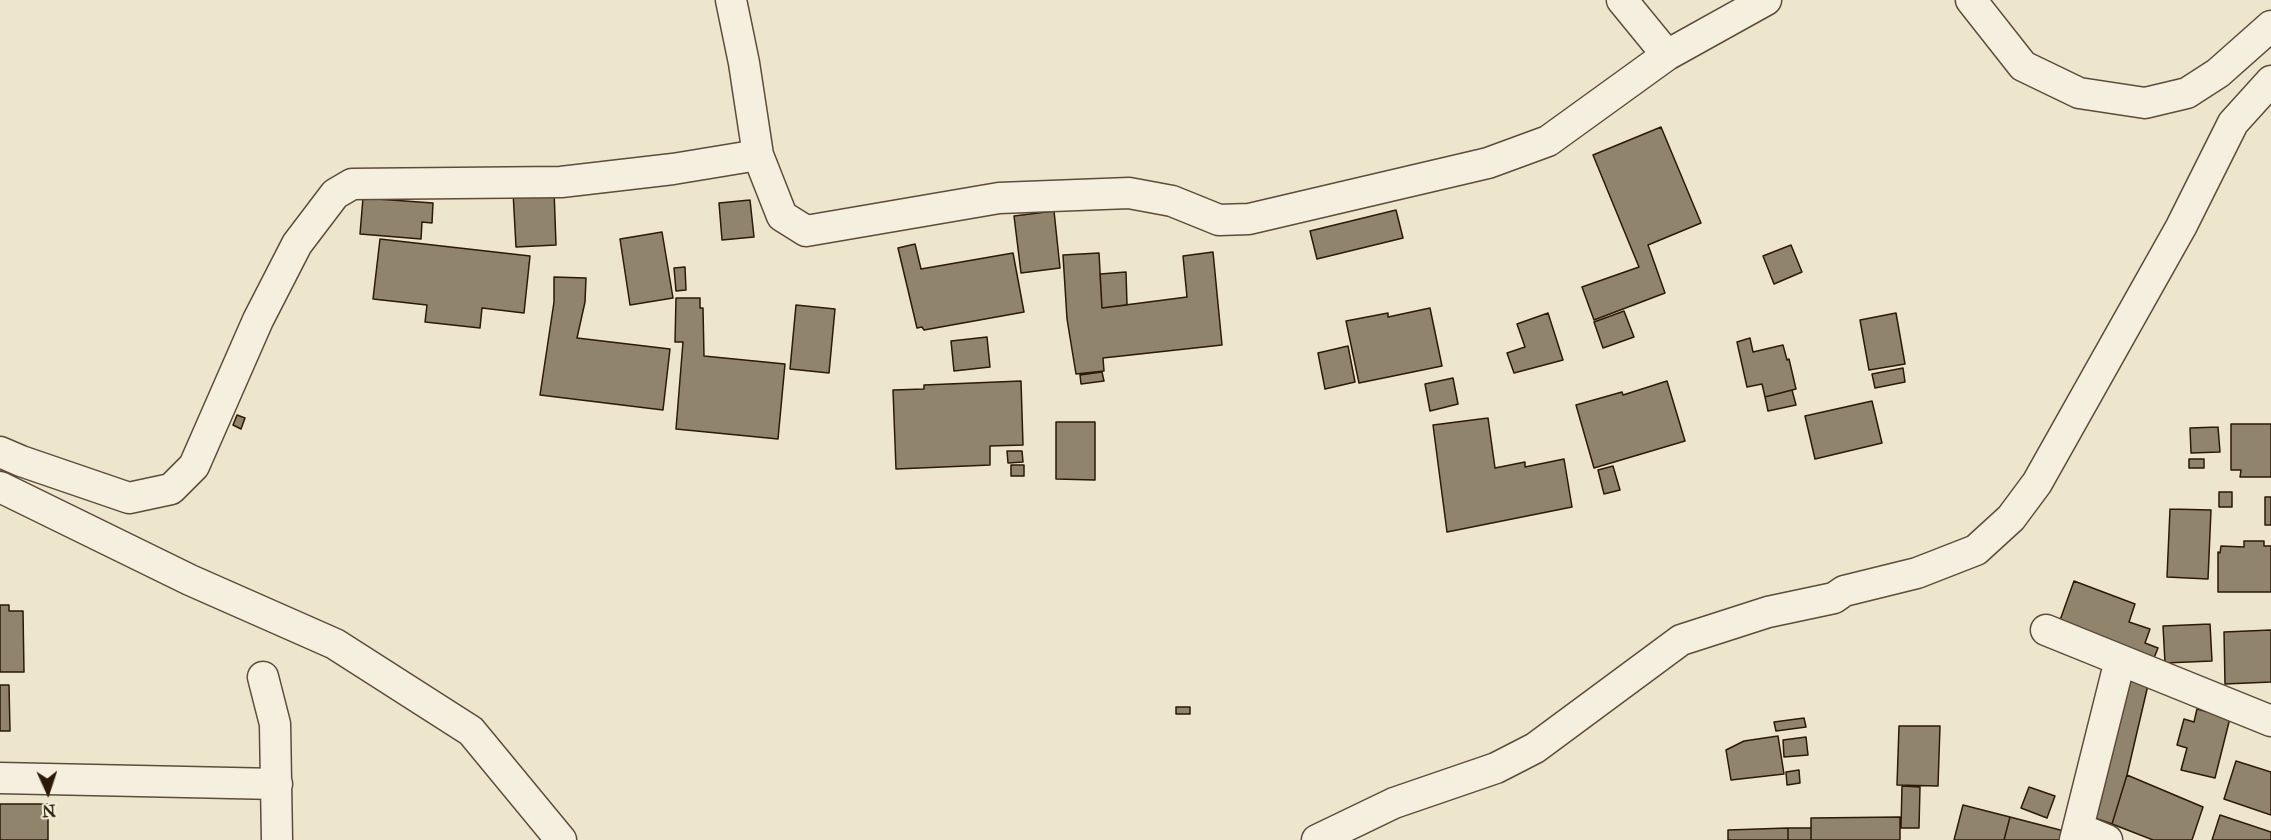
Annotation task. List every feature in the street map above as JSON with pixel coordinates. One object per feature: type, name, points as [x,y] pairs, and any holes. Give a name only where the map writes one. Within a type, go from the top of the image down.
[{"type":"street","points":[[731,0],[744,63],[758,155],[782,216],[806,231],[999,198],[1130,193],[1172,201],[1219,220],[1249,219],[1488,163],[1548,141],[1667,55],[1766,0]]},
{"type":"street","points":[[1622,0],[1667,55]]},
{"type":"street","points":[[1971,0],[2023,66],[2079,93],[2145,103],[2187,93],[2218,73],[2271,26]]},
{"type":"street","points":[[1317,840],[1394,803],[1496,768],[1535,748],[1681,640],[1768,612],[1834,598],[1844,591],[1917,573],[1976,550],[2012,518],[2037,483],[2181,227],[2233,123],[2271,81]]},
{"type":"street","points":[[0,452],[129,498],[171,489],[194,466],[258,320],[297,244],[335,194],[352,184],[561,182],[673,169],[758,155]]},
{"type":"street","points":[[0,487],[190,580],[335,644],[471,730],[561,840]]},
{"type":"street","points":[[2046,630],[2271,721]]},
{"type":"street","points":[[2107,840],[2077,834],[2120,660]]},
{"type":"street","points":[[263,677],[275,724],[277,840]]},
{"type":"street","points":[[0,778],[277,784]]},
{"type":"building","points":[[1661,127],[1701,223],[1648,245],[1665,293],[1594,320],[1582,287],[1639,267],[1593,155]]},
{"type":"building","points":[[554,190],[556,245],[516,247],[513,192]]},
{"type":"building","points":[[363,198],[433,203],[432,223],[422,222],[421,239],[360,234]]},
{"type":"building","points":[[750,200],[754,237],[722,240],[719,203]]},
{"type":"building","points":[[1396,210],[1403,238],[1317,259],[1310,231]]},
{"type":"building","points":[[1054,211],[1060,268],[1021,273],[1014,216]]},
{"type":"building","points":[[662,232],[673,298],[630,305],[620,239]]},
{"type":"building","points":[[380,239],[530,256],[524,313],[482,308],[480,328],[425,322],[427,305],[373,299]]},
{"type":"building","points":[[915,244],[921,269],[1013,253],[1024,312],[924,330],[922,327],[917,328],[898,248]]},
{"type":"building","points":[[1791,245],[1802,272],[1774,284],[1763,256]]},
{"type":"building","points":[[1213,252],[1222,345],[1103,358],[1104,371],[1076,374],[1067,319],[1063,255],[1099,253],[1102,308],[1187,297],[1183,256]]},
{"type":"building","points":[[685,267],[686,290],[676,291],[674,268]]},
{"type":"building","points":[[1126,272],[1127,305],[1102,308],[1100,274]]},
{"type":"building","points":[[554,277],[586,278],[585,302],[577,338],[670,349],[663,410],[540,395],[554,302]]},
{"type":"building","points":[[676,298],[700,298],[700,308],[703,308],[704,356],[785,364],[778,439],[676,429],[683,342],[675,342]]},
{"type":"building","points":[[796,305],[835,309],[829,373],[790,369]]},
{"type":"building","points":[[1430,308],[1442,366],[1359,383],[1346,321],[1388,313],[1388,317]]},
{"type":"building","points":[[1624,311],[1634,337],[1603,348],[1594,322]]},
{"type":"building","points":[[1548,313],[1563,360],[1514,373],[1507,353],[1525,347],[1517,324]]},
{"type":"building","points":[[1896,313],[1905,364],[1869,370],[1860,320]]},
{"type":"building","points":[[987,337],[990,367],[954,371],[951,341]]},
{"type":"building","points":[[1750,338],[1753,352],[1783,345],[1796,389],[1765,397],[1762,384],[1747,387],[1737,342]]},
{"type":"building","points":[[1348,346],[1355,382],[1325,389],[1318,353]]},
{"type":"building","points":[[1903,368],[1905,382],[1875,388],[1872,374]]},
{"type":"building","points":[[1102,372],[1104,381],[1081,384],[1080,375]]},
{"type":"building","points":[[1453,378],[1458,404],[1430,411],[1425,384]]},
{"type":"building","points":[[1021,381],[1023,445],[990,446],[990,465],[896,469],[893,390],[924,389],[924,385]]},
{"type":"building","points":[[1667,381],[1685,441],[1594,468],[1576,405],[1622,392],[1623,395]]},
{"type":"building","points":[[1792,390],[1796,405],[1768,411],[1765,397]]},
{"type":"building","points":[[1872,401],[1882,443],[1815,459],[1805,416]]},
{"type":"building","points":[[237,415],[245,418],[241,429],[233,425]]},
{"type":"building","points":[[1488,418],[1495,468],[1525,462],[1525,467],[1564,459],[1572,507],[1447,532],[1433,425]]},
{"type":"building","points":[[1056,422],[1095,422],[1095,480],[1056,479]]},
{"type":"building","points":[[2231,424],[2271,424],[2271,477],[2240,477],[2241,470],[2231,470]]},
{"type":"building","points":[[2218,427],[2220,452],[2191,453],[2190,428]]},
{"type":"building","points":[[1007,451],[1022,451],[1023,462],[1008,463]]},
{"type":"building","points":[[2189,459],[2204,459],[2204,468],[2189,468]]},
{"type":"building","points":[[1011,465],[1024,465],[1024,476],[1011,476]]},
{"type":"building","points":[[1613,466],[1620,490],[1604,494],[1598,470]]},
{"type":"building","points":[[2219,492],[2232,492],[2232,507],[2219,507]]},
{"type":"building","points":[[2265,497],[2271,497],[2271,525],[2265,525]]},
{"type":"building","points":[[2170,509],[2211,510],[2208,579],[2167,577]]},
{"type":"building","points":[[2244,541],[2264,541],[2264,546],[2271,546],[2271,592],[2218,592],[2218,552],[2220,553],[2221,546],[2244,547]]},
{"type":"building","points":[[2074,581],[2135,604],[2129,622],[2150,629],[2145,643],[2158,648],[2154,658],[2059,623]]},
{"type":"building","points":[[0,605],[9,605],[9,611],[23,611],[24,672],[0,672]]},
{"type":"building","points":[[2210,624],[2212,661],[2165,663],[2163,626]]},
{"type":"building","points":[[2271,630],[2271,682],[2225,684],[2224,632]]},
{"type":"building","points":[[2130,679],[2148,685],[2127,775],[2112,824],[2092,817]]},
{"type":"building","points":[[0,685],[9,685],[10,731],[0,731]]},
{"type":"building","points":[[1176,707],[1190,707],[1190,714],[1176,714]]},
{"type":"building","points":[[2197,709],[2230,718],[2215,778],[2181,770],[2187,748],[2177,745],[2184,719],[2194,722]]},
{"type":"building","points":[[1804,718],[1806,727],[1776,731],[1774,722]]},
{"type":"building","points":[[1899,726],[1940,726],[1938,786],[1897,785]]},
{"type":"building","points":[[1778,736],[1784,774],[1731,780],[1726,750],[1744,741]]},
{"type":"building","points":[[1806,737],[1808,755],[1784,757],[1783,740]]},
{"type":"building","points":[[2236,761],[2271,772],[2271,815],[2224,799]]},
{"type":"building","points":[[1799,770],[1800,783],[1787,785],[1786,772]]},
{"type":"building","points":[[2127,775],[2203,807],[2192,840],[2153,840],[2112,824]]},
{"type":"building","points":[[1902,786],[1920,787],[1919,828],[1901,828]]},
{"type":"building","points":[[2029,787],[2055,796],[2047,818],[2021,808]]},
{"type":"building","points":[[0,804],[48,804],[48,840],[0,840]]},
{"type":"building","points":[[1963,805],[2010,817],[2004,840],[1954,840]]},
{"type":"building","points":[[2220,815],[2271,832],[2271,840],[2212,840]]},
{"type":"building","points":[[1900,817],[1900,840],[1811,840],[1811,818]]},
{"type":"building","points":[[2010,817],[2064,831],[2062,840],[2004,840]]},
{"type":"building","points":[[1788,828],[1788,840],[1728,840],[1728,830]]},
{"type":"building","points":[[1788,828],[1811,828],[1811,840],[1788,840]]}]
